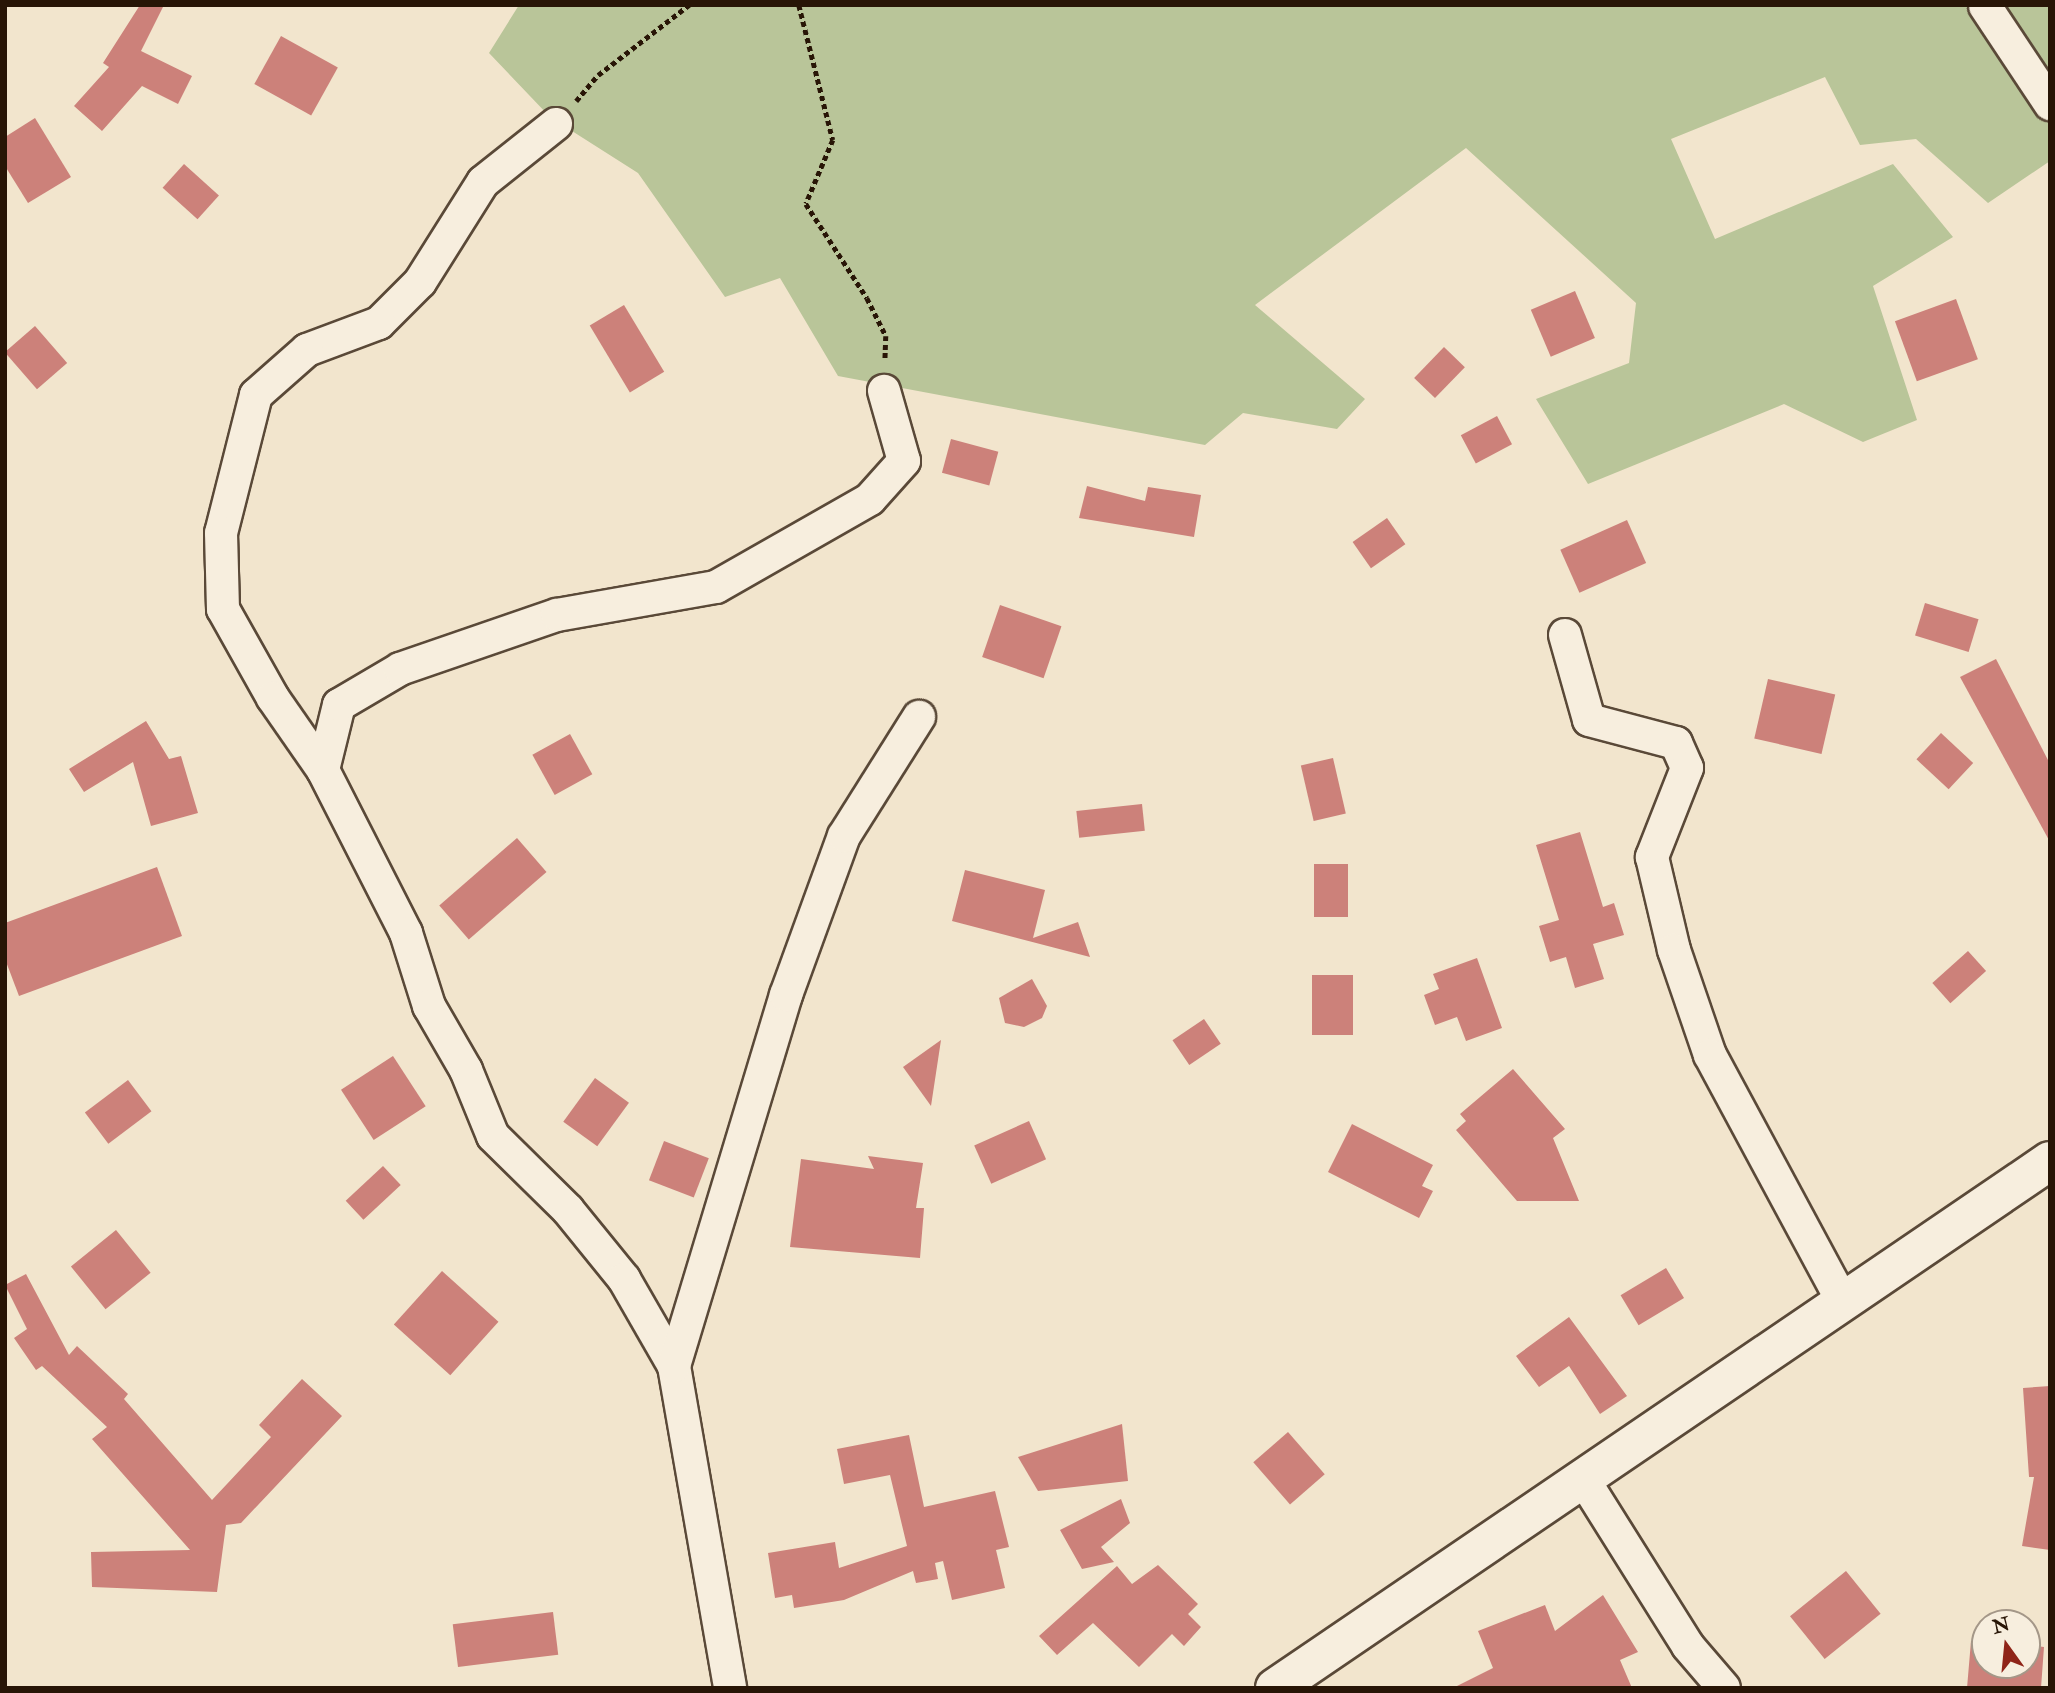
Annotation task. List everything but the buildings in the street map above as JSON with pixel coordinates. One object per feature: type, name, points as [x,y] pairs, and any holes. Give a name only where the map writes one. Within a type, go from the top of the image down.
[{"type":"street","points":[[1985,6],[2050,104]]},
{"type":"street","points":[[556,124],[483,182],[420,282],[379,323],[307,350],[256,395],[221,533],[223,608],[273,698],[323,770],[406,933],[429,1006],[466,1070],[493,1136],[568,1210],[624,1279],[674,1366],[730,1688]]},
{"type":"street","points":[[323,770],[339,705],[400,669],[557,615],[716,587],[870,499],[904,461],[884,391]]},
{"type":"street","points":[[1565,635],[1590,720],[1676,743],[1687,768],[1652,857],[1674,950],[1710,1055],[1841,1298]]},
{"type":"street","points":[[674,1366],[786,995],[844,836],[919,717]]},
{"type":"street","points":[[1275,1688],[1841,1298],[2050,1161]]},
{"type":"street","points":[[1582,1477],[1688,1646],[1724,1688]]},
{"type":"path","points":[[556,124],[598,75],[690,5]]},
{"type":"path","points":[[799,5],[833,140],[806,204],[886,336],[884,391]]},
{"type":"green space","points":[[519,5],[2050,5],[2050,161],[1988,203],[1916,139],[1860,145],[1825,77],[1671,139],[1715,239],[1893,164],[1953,237],[1873,286],[1917,420],[1863,442],[1784,404],[1588,484],[1536,399],[1629,363],[1636,303],[1466,148],[1255,305],[1365,399],[1337,429],[1243,413],[1205,445],[838,376],[780,278],[725,297],[638,173],[550,117],[489,53]]}]
